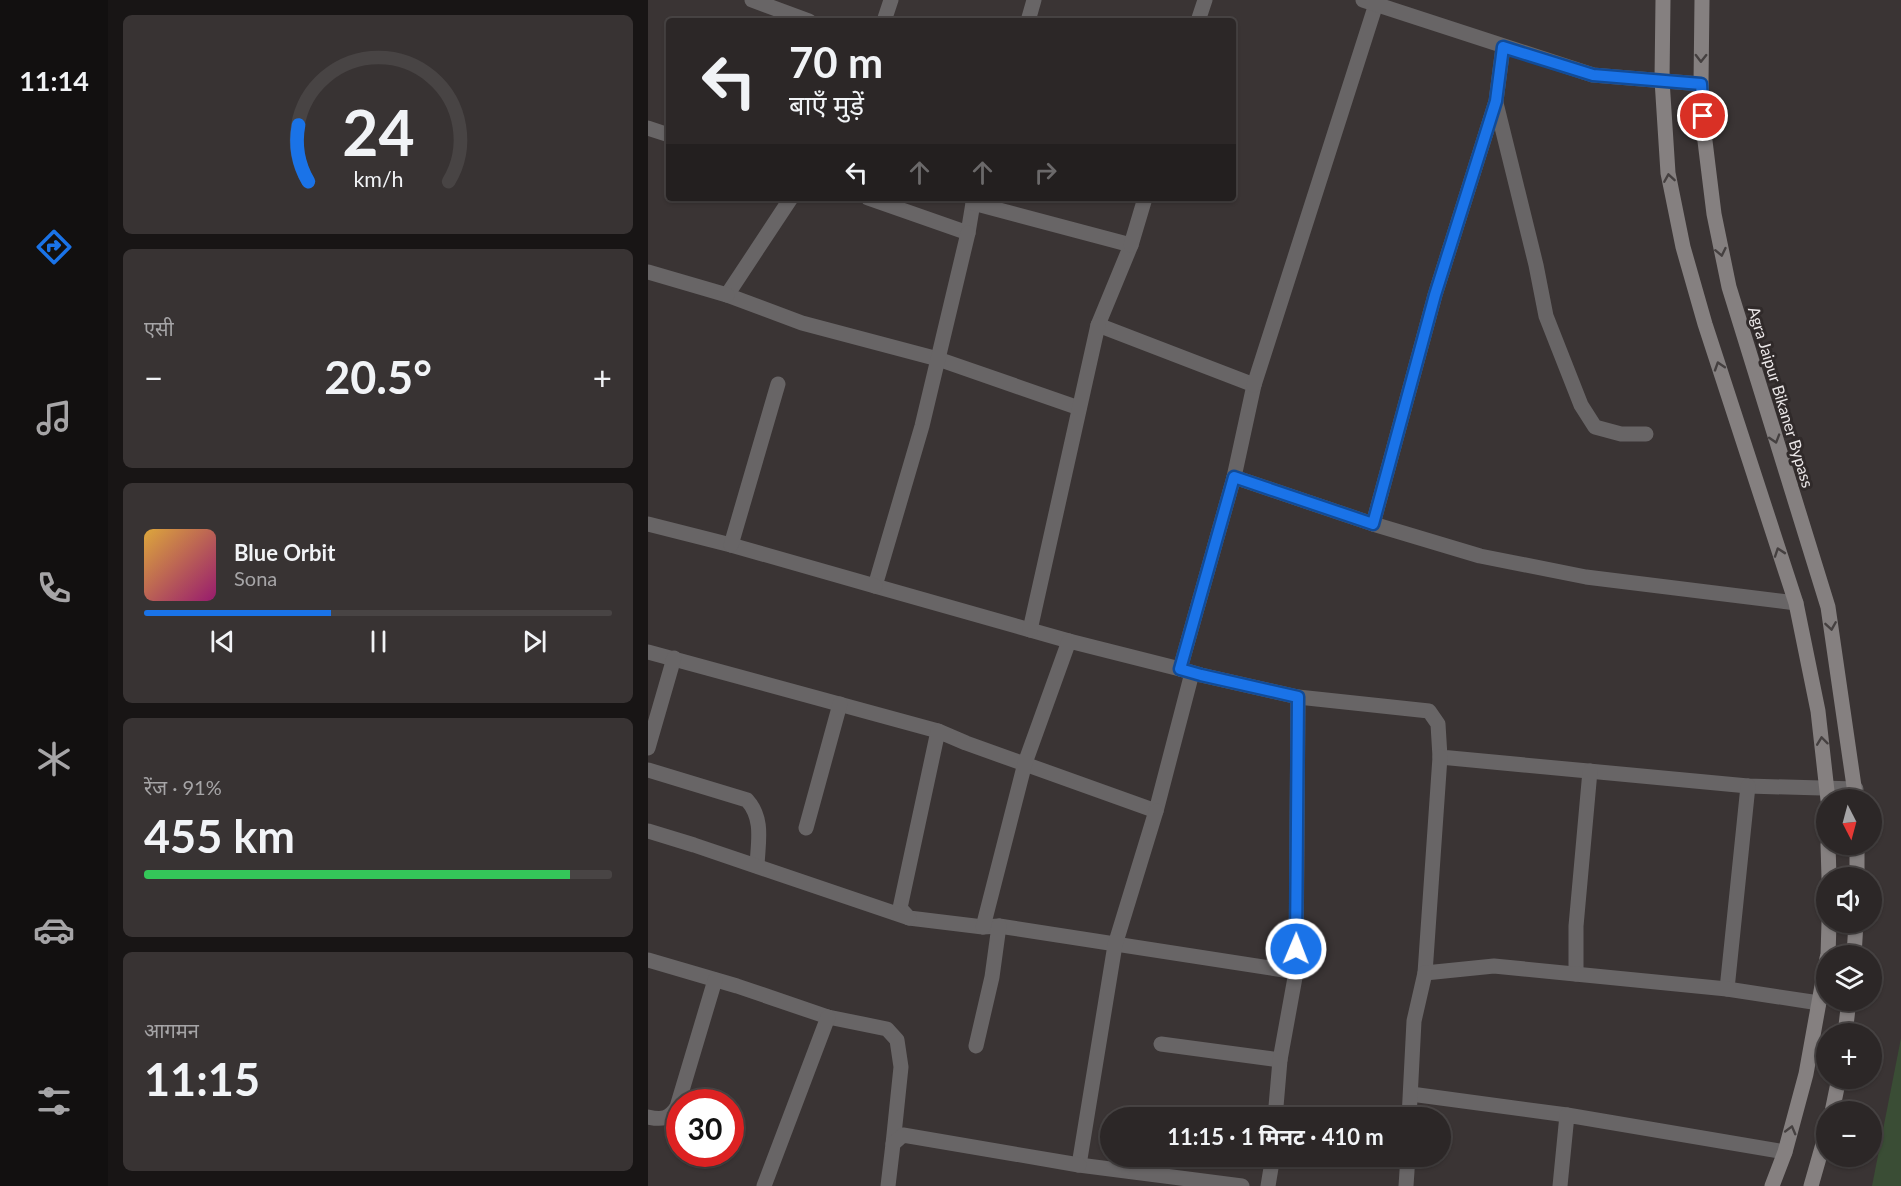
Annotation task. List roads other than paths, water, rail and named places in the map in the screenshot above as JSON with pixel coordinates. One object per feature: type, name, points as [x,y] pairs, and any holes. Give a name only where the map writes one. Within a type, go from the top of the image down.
[{"type":"main road","points":[[1663,0],[1662,80],[1668,173],[1683,247],[1705,324],[1796,603],[1818,711],[1827,789]]},
{"type":"main road","name":"Agra Jaipur Bikaner Bypass","points":[[1702,0],[1701,84],[1704,133],[1714,214],[1729,287],[1828,607],[1855,789]]},
{"type":"main road","points":[[1772,1186],[1785,1152],[1806,1074],[1818,1011]]},
{"type":"main road","points":[[1811,1186],[1816,1167]]},
{"type":"street","points":[[752,0],[801,18]]},
{"type":"street","points":[[885,18],[891,0]]},
{"type":"street","points":[[1029,18],[1034,0]]},
{"type":"street","points":[[1199,18],[1205,0]]},
{"type":"street","points":[[1079,1165],[1115,945],[1156,811],[1186,671],[1234,477],[1254,385],[1370,2],[1593,75],[1701,84]]},
{"type":"street","points":[[1373,524],[1435,295],[1496,101],[1503,47]]},
{"type":"street","points":[[1496,101],[1546,316],[1581,405],[1595,427],[1621,434],[1646,434]]},
{"type":"street","points":[[648,128],[666,134]]},
{"type":"street","points":[[727,295],[790,201]]},
{"type":"street","points":[[876,201],[968,234]]},
{"type":"street","points":[[875,586],[922,426],[974,201]]},
{"type":"street","points":[[977,201],[1131,245]]},
{"type":"street","points":[[1030,630],[1098,326],[1131,245],[1144,201]]},
{"type":"street","points":[[648,272],[727,295],[802,323],[938,359],[1079,408]]},
{"type":"street","points":[[1098,326],[1254,385]]},
{"type":"street","points":[[731,545],[778,384]]},
{"type":"street","points":[[1234,477],[1373,524],[1480,556],[1586,577],[1796,603]]},
{"type":"street","points":[[648,524],[731,545],[1069,641],[1186,671],[1298,697],[1410,707],[1429,711],[1437,724],[1440,757],[1425,973],[1414,1021],[1410,1107]]},
{"type":"street","points":[[983,927],[1025,763],[1069,641]]},
{"type":"street","points":[[648,652],[938,731],[1156,811]]},
{"type":"street","points":[[648,748],[674,658]]},
{"type":"street","points":[[1276,1107],[1280,1060],[1296,972],[1298,697]]},
{"type":"street","points":[[806,828],[840,704]]},
{"type":"street","points":[[909,918],[900,908],[938,731]]},
{"type":"street","points":[[1440,757],[1816,793]]},
{"type":"street","points":[[648,770],[747,800],[754,808],[760,825],[757,866]]},
{"type":"street","points":[[1576,974],[1576,926],[1590,771]]},
{"type":"street","points":[[1727,989],[1748,786]]},
{"type":"street","points":[[648,831],[909,918],[983,927],[999,926],[1296,972]]},
{"type":"street","points":[[976,1046],[992,977],[999,926]]},
{"type":"street","points":[[648,960],[828,1017],[887,1029],[897,1040],[901,1067],[888,1186]]},
{"type":"street","points":[[1425,973],[1494,966],[1727,989],[1816,1003]]},
{"type":"street","points":[[648,1116],[666,1119],[672,1116],[677,1107],[715,980]]},
{"type":"street","points":[[764,1186],[828,1017]]},
{"type":"street","points":[[1161,1044],[1280,1060]]},
{"type":"street","points":[[1411,1094],[1567,1115],[1785,1152]]},
{"type":"street","points":[[1560,1186],[1567,1115]]},
{"type":"street","points":[[893,1144],[903,1136],[1079,1165],[1242,1186]]},
{"type":"street","points":[[1268,1186],[1271,1167]]},
{"type":"street","points":[[1406,1186],[1407,1167]]}]
